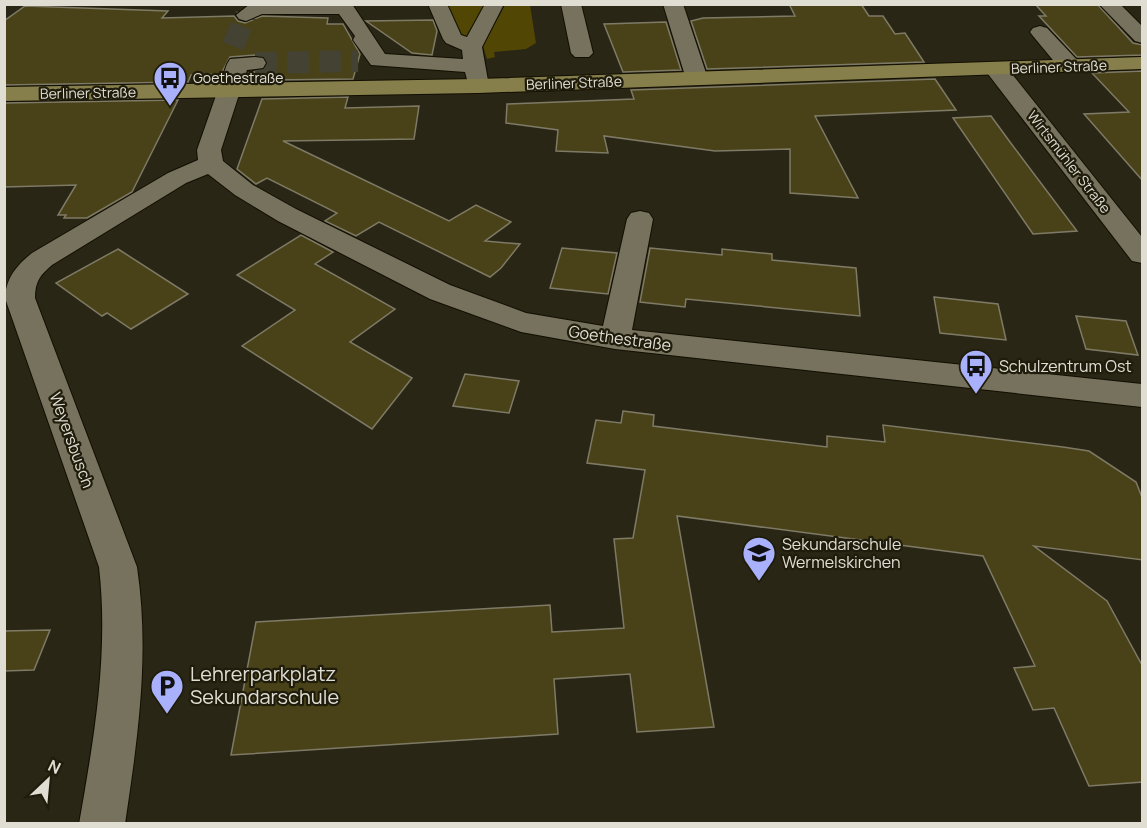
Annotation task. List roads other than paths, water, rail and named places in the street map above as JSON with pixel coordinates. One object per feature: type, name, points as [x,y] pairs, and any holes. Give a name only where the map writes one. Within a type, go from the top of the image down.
[{"type":"main road","name":"Berliner Straße","points":[[4,93],[376,88],[474,66],[697,79],[1143,63]]},
{"type":"street","points":[[437,4],[453,39],[474,66]]},
{"type":"street","points":[[474,66],[495,4]]},
{"type":"street","points":[[571,4],[582,53]]},
{"type":"street","points":[[674,4],[697,79]]},
{"type":"street","points":[[1108,4],[1143,37]]},
{"type":"street","points":[[246,15],[258,9],[345,8],[366,50],[376,88]]},
{"type":"street","points":[[1040,32],[1070,66]]},
{"type":"street","points":[[366,50],[474,66]]},
{"type":"street","points":[[211,164],[209,150],[230,91],[248,53]]},
{"type":"street","name":"Wirtsmühler Straße","points":[[996,69],[1143,255]]},
{"type":"street","name":"Goethestraße","points":[[211,164],[244,190],[287,215],[440,292],[521,322],[615,339],[1143,396]]},
{"type":"street","name":"Weyersbusch","points":[[102,824],[119,712],[124,621],[122,592],[118,567],[20,298],[19,288],[26,273],[42,259],[177,178],[211,164]]},
{"type":"street","points":[[615,339],[640,219]]},
{"type":"tunnel","points":[[233,46],[246,15]]},
{"type":"tunnel","points":[[255,63],[358,61]]},
{"type":"place","name":"Goethestraße","points":[[170,107]]},
{"type":"place","name":"Schulzentrum Ost","points":[[976,395]]},
{"type":"place","name":"Sekundarschule Wermelskirchen","points":[[759,582]]},
{"type":"place","name":"Lehrerparkplatz Sekundarschule","points":[[167,715]]}]
